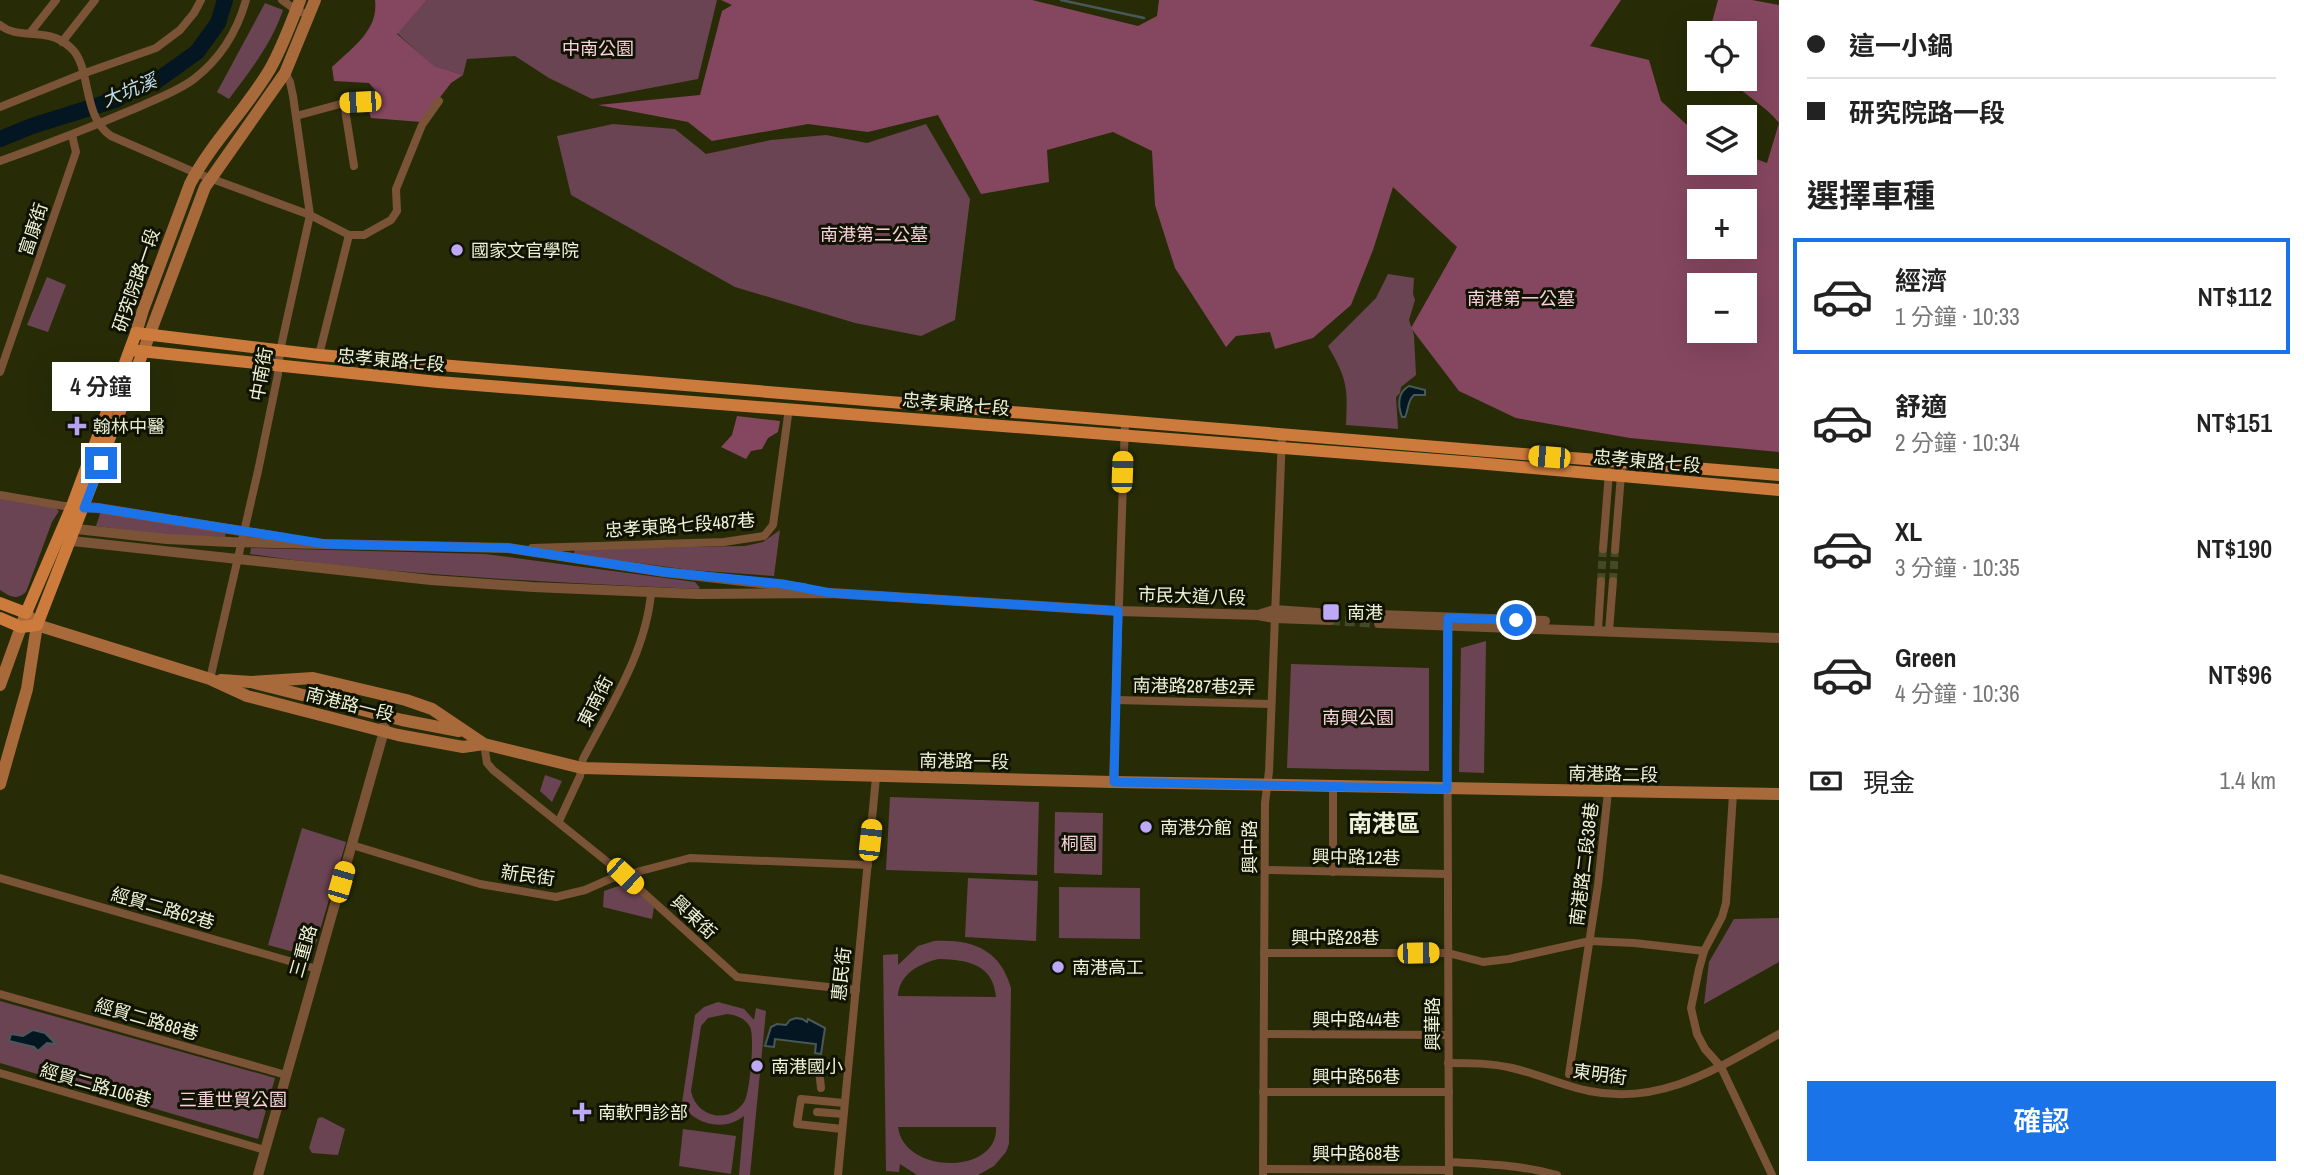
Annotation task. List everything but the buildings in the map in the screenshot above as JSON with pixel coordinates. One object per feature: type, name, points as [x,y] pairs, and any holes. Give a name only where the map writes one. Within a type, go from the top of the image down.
[{"type":"main road","name":"研究院路一段","points":[[37,625],[67,534],[136,351],[210,178],[285,73],[315,0]]},
{"type":"main road","name":"研究院路一段","points":[[143,335],[143,310],[190,184],[200,164],[238,116],[270,68],[298,5]]},
{"type":"main road","name":"忠孝東路七段","points":[[143,335],[319,355],[1124,429]]},
{"type":"main road","name":"忠孝東路七段","points":[[136,351],[438,382],[1779,475]]},
{"type":"main road","name":"忠孝東路七段","points":[[1282,441],[1614,476],[1779,490]]},
{"type":"main road","name":"研究院路一段","points":[[0,685],[26,613],[67,534]]},
{"type":"main road","points":[[0,603],[26,613],[37,625],[27,689],[0,784]]},
{"type":"main road","points":[[0,618],[21,627]]},
{"type":"main road","name":"南港路一段","points":[[21,627],[37,625],[210,679],[247,696],[384,731],[463,747],[484,744]]},
{"type":"main road","points":[[251,682],[313,678],[432,709],[466,732]]},
{"type":"main road","name":"南港路一段","points":[[210,679],[251,682],[466,732],[484,744],[582,768],[1447,789]]},
{"type":"main road","name":"南港路二段","points":[[1447,789],[1779,794]]},
{"type":"street","points":[[62,42],[95,0]]},
{"type":"street","points":[[0,107],[156,48],[180,30],[201,0]]},
{"type":"street","points":[[0,161],[72,135],[97,121],[173,91],[200,74],[229,42],[238,26],[246,0]]},
{"type":"street","points":[[282,0],[298,5],[310,15]]},
{"type":"street","points":[[30,33],[51,2]]},
{"type":"street","points":[[0,25],[5,29],[51,35],[71,48],[80,60],[97,121],[111,136],[196,173],[310,215],[349,235],[363,235],[391,220],[397,211],[396,189],[406,163],[422,125],[439,101]]},
{"type":"street","name":"中南街","points":[[210,679],[263,447],[280,351],[310,215],[296,116],[290,82],[285,73]]},
{"type":"street","points":[[296,116],[344,103],[360,102]]},
{"type":"street","points":[[344,103],[354,166]]},
{"type":"street","name":"富康街","points":[[0,372],[76,152],[72,135]]},
{"type":"street","points":[[319,355],[349,235]]},
{"type":"street","name":"忠孝東路七段487巷","points":[[508,548],[724,542],[764,536],[773,525],[789,408]]},
{"type":"street","points":[[1114,782],[1124,429]]},
{"type":"street","name":"興中路","points":[[1263,1172],[1265,803],[1282,441]]},
{"type":"street","points":[[1603,549],[1616,462]]},
{"type":"street","points":[[1614,476],[1615,550]]},
{"type":"street","points":[[0,495],[64,506],[98,508],[242,537]]},
{"type":"street","name":"市民大道八段","points":[[67,534],[167,539],[242,537],[326,544],[508,548],[700,576],[783,584],[831,593]]},
{"type":"street","name":"市民大道八段","points":[[67,534],[236,558],[430,580],[533,587],[698,594],[831,593],[1118,611],[1331,617]]},
{"type":"street","points":[[698,594],[704,587],[700,576]]},
{"type":"street","points":[[1601,581],[1604,627]]},
{"type":"street","points":[[1604,627],[1613,581]]},
{"type":"street","name":"東南街","points":[[559,821],[575,788],[583,759],[634,659],[648,618],[651,593]]},
{"type":"street","points":[[1379,619],[1779,631]]},
{"type":"street","name":"興華路","points":[[1448,622],[1449,1169]]},
{"type":"street","points":[[1604,627],[1779,638]]},
{"type":"street","name":"三重路","points":[[258,1175],[384,731],[387,696]]},
{"type":"street","name":"南港路287巷2弄","points":[[1116,700],[1271,704]]},
{"type":"street","name":"興東街","points":[[484,744],[487,763],[625,876],[737,977],[856,990]]},
{"type":"street","name":"惠民街","points":[[838,1175],[876,777]]},
{"type":"street","points":[[1333,872],[1334,786]]},
{"type":"street","name":"南港路二段38巷","points":[[1569,1074],[1590,941],[1608,792]]},
{"type":"street","points":[[1733,793],[1726,904],[1704,951],[1691,1008],[1697,1034],[1721,1067],[1772,1175]]},
{"type":"street","name":"新民街","points":[[352,845],[480,884],[556,897],[585,890],[610,879],[690,858],[868,865]]},
{"type":"street","name":"興中路12巷","points":[[1265,870],[1447,874]]},
{"type":"street","name":"經貿二路62巷","points":[[0,878],[317,969]]},
{"type":"street","name":"興中路28巷","points":[[1264,953],[1448,953],[1483,961],[1509,959],[1590,941],[1704,951]]},
{"type":"street","name":"經貿二路88巷","points":[[0,993],[286,1075]]},
{"type":"street","name":"興中路44巷","points":[[1264,1034],[1448,1035]]},
{"type":"street","name":"東明街","points":[[1448,1063],[1502,1066],[1591,1092],[1627,1096],[1674,1087],[1721,1067],[1779,1034]]},
{"type":"street","points":[[819,1069],[821,1088]]},
{"type":"street","name":"經貿二路106巷","points":[[0,1073],[265,1150]]},
{"type":"street","name":"興中路56巷","points":[[1263,1092],[1449,1092]]},
{"type":"street","points":[[842,1129],[797,1124],[801,1099],[844,1103]]},
{"type":"street","points":[[817,1112],[843,1114]]},
{"type":"street","name":"興中路68巷","points":[[1263,1172],[1449,1169],[1501,1164],[1557,1175]]},
{"type":"green space","points":[[375,0],[427,0],[397,34],[434,66],[463,75],[451,83],[421,122],[371,118],[368,108],[376,91],[369,83],[334,81],[332,67],[368,29],[373,20]]},
{"type":"green space","name":"中南公園","points":[[427,0],[717,0],[698,79],[592,99],[549,78],[515,56],[467,59],[463,75],[433,66],[397,33]]},
{"type":"green space","name":"南港第一公墓","points":[[721,0],[1032,0],[1138,26],[1157,16],[1159,0],[1621,0],[1590,46],[1649,60],[1661,101],[1687,125],[1687,175],[1757,175],[1757,159],[1767,163],[1779,123],[1779,452],[1630,438],[1516,418],[1459,391],[1411,328],[1457,247],[1393,187],[1373,250],[1351,305],[1313,338],[1275,349],[1270,332],[1236,336],[1226,347],[1175,268],[1155,205],[1152,151],[1113,132],[1047,150],[1049,182],[981,194],[938,115],[868,132],[808,124],[712,141],[688,122],[598,105],[700,95],[722,11],[732,5]]},
{"type":"green space","points":[[1718,0],[1752,0],[1779,5],[1779,123],[1742,91],[1757,91],[1757,21],[1712,21]]},
{"type":"green space","points":[[265,3],[283,10],[267,45],[229,99],[217,92]]},
{"type":"green space","name":"南港第二公墓","points":[[613,124],[675,129],[706,154],[771,140],[826,135],[867,143],[926,124],[970,199],[955,320],[921,336],[855,323],[735,287],[571,195],[557,136]]},
{"type":"green space","points":[[1388,274],[1414,278],[1415,300],[1409,320],[1414,335],[1416,375],[1401,387],[1396,397],[1398,429],[1346,425],[1345,384],[1328,346],[1376,298]]},
{"type":"green space","points":[[47,277],[66,285],[48,332],[27,325]]},
{"type":"green space","points":[[737,416],[780,421],[778,432],[768,438],[762,449],[751,451],[746,459],[721,447],[732,435]]},
{"type":"green space","points":[[0,498],[56,508],[59,511],[52,522],[26,592],[16,597],[0,590]]},
{"type":"green space","points":[[101,511],[226,531],[225,537],[167,535],[96,526]]},
{"type":"green space","points":[[780,530],[774,576],[690,570],[574,554],[575,549],[745,546],[763,542]]},
{"type":"green space","points":[[251,548],[485,554],[695,582],[700,588],[586,584],[361,568],[250,554]]},
{"type":"green space","points":[[1486,641],[1484,773],[1459,772],[1461,648]]},
{"type":"green space","name":"南興公園","points":[[1291,664],[1429,668],[1429,771],[1287,768]]},
{"type":"green space","points":[[545,775],[562,781],[552,802],[540,791]]},
{"type":"green space","points":[[890,797],[1039,802],[1037,875],[886,870]]},
{"type":"green space","name":"桐園","points":[[1055,812],[1103,813],[1102,875],[1054,873]]},
{"type":"green space","points":[[302,828],[346,842],[312,957],[268,945]]},
{"type":"green space","points":[[968,878],[1038,881],[1036,941],[965,937]]},
{"type":"green space","points":[[627,883],[654,907],[652,919],[603,907],[604,891]]},
{"type":"green space","points":[[1059,887],[1140,888],[1140,939],[1059,938]]},
{"type":"green space","points":[[1779,918],[1779,962],[1704,1004],[1709,962],[1734,919]]},
{"type":"green space","points":[[934,941],[948,941],[983,949],[1000,964],[1011,988],[1009,1144],[994,1166],[978,1175],[917,1175],[900,1164],[899,1172],[886,1171],[883,955],[898,954],[898,965],[918,946]],"holes":[[[939,959],[977,966],[990,977],[996,997],[898,996],[906,976],[925,963]],[[898,1127],[996,1127],[993,1143],[983,1154],[968,1161],[950,1163],[932,1161],[916,1154],[904,1143]]]},
{"type":"green space","name":"三重世貿公園","points":[[0,1001],[275,1078],[258,1139],[0,1063]]},
{"type":"green space","points":[[718,1002],[744,1009],[754,1020],[756,1008],[766,1011],[750,1175],[739,1175],[744,1116],[728,1124],[710,1124],[694,1117],[682,1103],[695,1015],[704,1007]],"holes":[[[727,1014],[746,1021],[750,1027],[750,1077],[746,1097],[738,1109],[730,1114],[714,1115],[699,1107],[691,1091],[701,1026],[708,1018]]]},
{"type":"green space","points":[[322,1117],[345,1129],[338,1155],[312,1153],[309,1148],[318,1118]]},
{"type":"green space","points":[[683,1129],[736,1136],[731,1174],[679,1166]]},
{"type":"water","points":[[1409,386],[1425,390],[1425,395],[1414,395],[1405,417],[1402,417],[1400,400],[1402,392]]},
{"type":"water","points":[[796,1018],[807,1022],[808,1019],[825,1028],[821,1054],[815,1053],[816,1044],[775,1039],[774,1047],[765,1046],[771,1027],[777,1024],[786,1025]]},
{"type":"water","points":[[33,1030],[45,1033],[56,1044],[47,1043],[38,1051],[34,1047],[9,1041],[11,1034],[23,1036]]},
{"type":"waterway","name":"大坑溪","points":[[0,139],[115,100],[136,88],[155,82],[197,52],[218,23],[225,0]]},
{"type":"waterway","points":[[1061,0],[1144,18]]},
{"type":"tunnel","points":[[1601,581],[1603,549]]},
{"type":"tunnel","points":[[1613,581],[1615,550]]},
{"type":"tunnel","points":[[1331,613],[1379,615]]},
{"type":"tunnel","points":[[1330,620],[1379,623]]},
{"type":"place","name":"國家文官學院","points":[[457,250]]},
{"type":"place","name":"翰林中醫","points":[[77,426]]},
{"type":"place","name":"南港","points":[[1331,612]]},
{"type":"place","name":"南港分館","points":[[1146,827]]},
{"type":"place","name":"南港高工","points":[[1058,967]]},
{"type":"place","name":"南港國小","points":[[757,1066]]},
{"type":"place","name":"南軟門診部","points":[[582,1112]]},
{"type":"district","name":"南港區","points":[[1384,823]]},
{"type":"route","points":[[101,463],[84,508],[326,544],[508,548],[664,572],[783,584],[831,593],[1118,611],[1114,782],[1447,789],[1448,618],[1516,620]]}]
